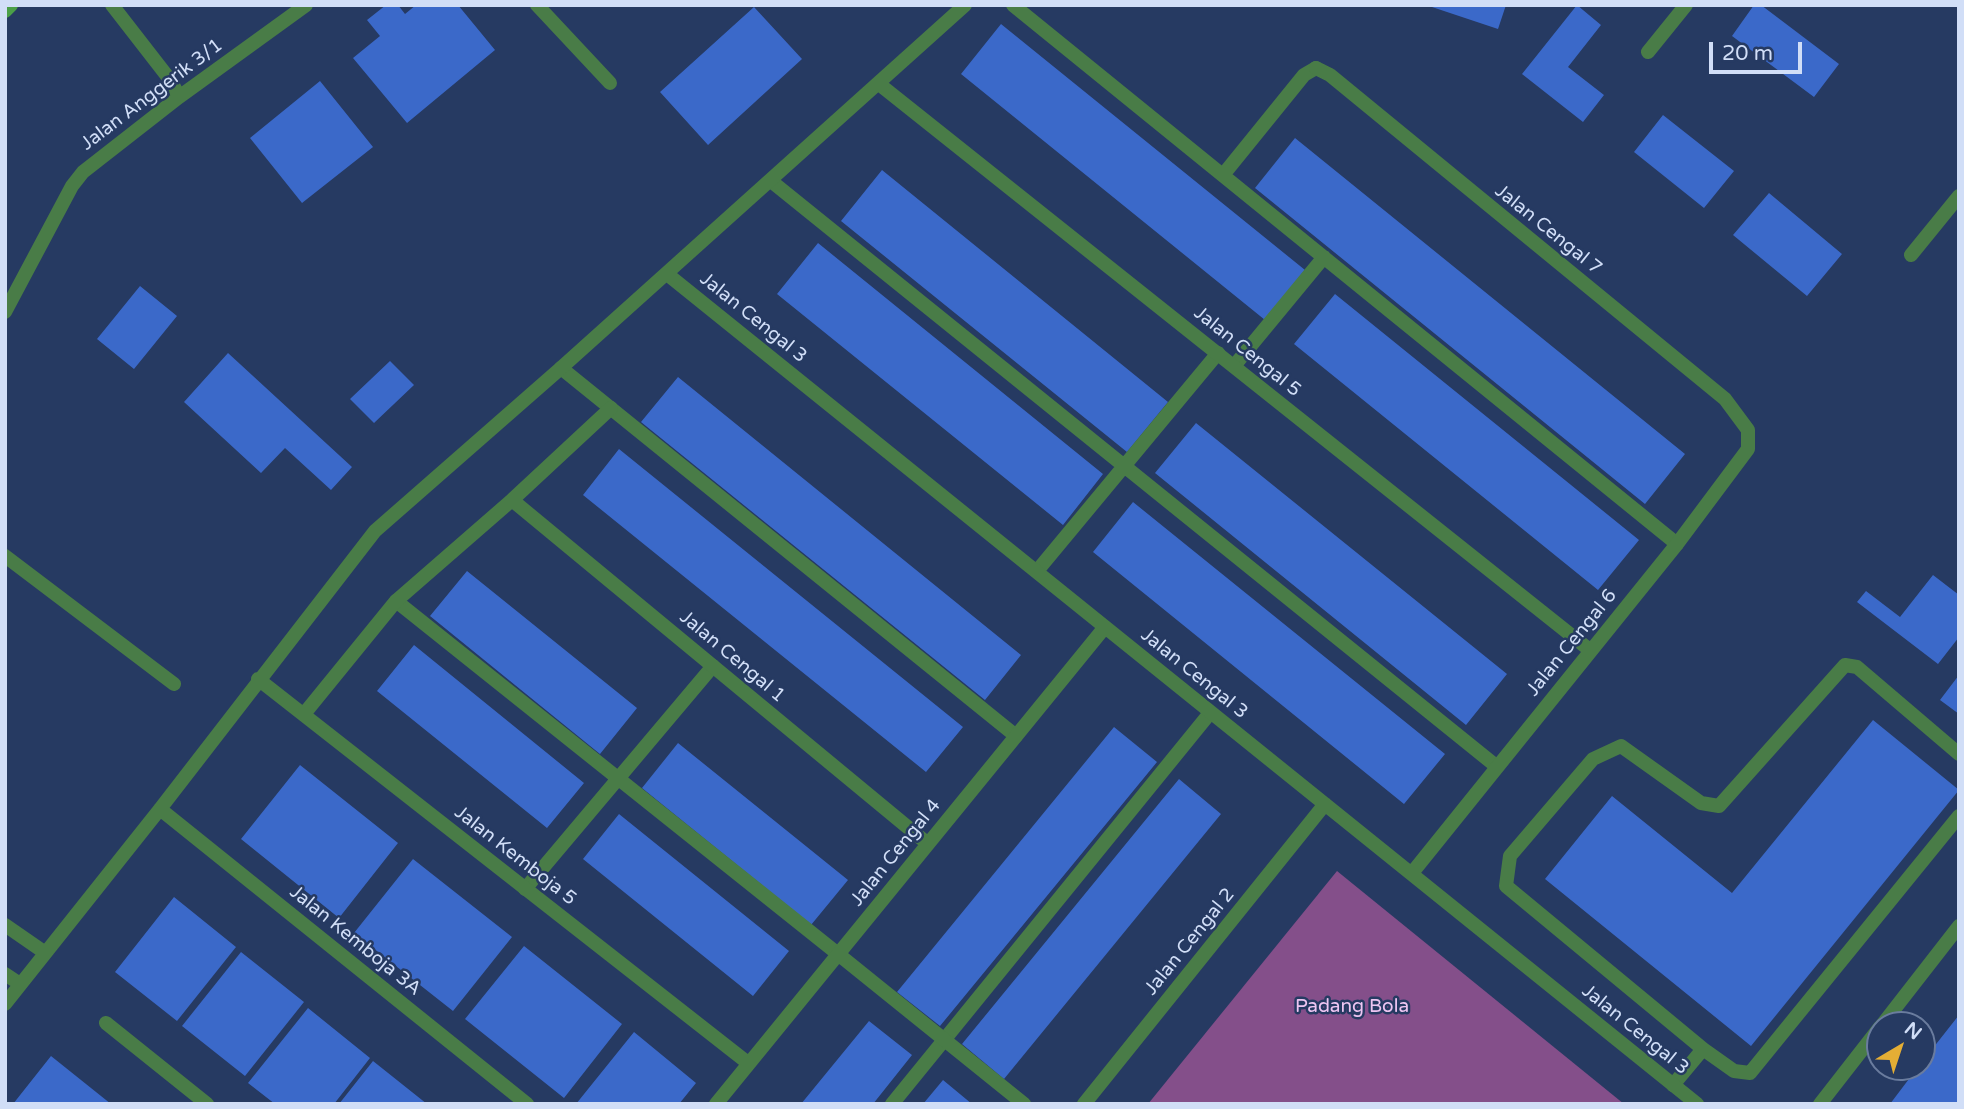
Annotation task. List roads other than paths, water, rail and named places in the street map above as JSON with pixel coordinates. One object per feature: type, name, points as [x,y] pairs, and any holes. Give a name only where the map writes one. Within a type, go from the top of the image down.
[{"type":"main road","points":[[5,11],[11,5]]},
{"type":"street","points":[[112,5],[171,81],[179,97]]},
{"type":"street","name":"Jalan Anggerik 3/1","points":[[5,312],[72,186],[83,172],[179,97],[306,5]]},
{"type":"street","points":[[537,5],[610,83]]},
{"type":"street","points":[[5,1004],[375,531],[667,274],[965,5]]},
{"type":"street","points":[[1013,5],[1677,544]]},
{"type":"street","points":[[1648,52],[1686,5]]},
{"type":"street","name":"Jalan Cengal 7","points":[[1223,175],[1304,75],[1316,68],[1330,75],[1725,399],[1748,429]]},
{"type":"street","name":"Jalan Cengal 5","points":[[879,84],[1591,651]]},
{"type":"street","points":[[771,181],[1496,766]]},
{"type":"street","points":[[1911,255],[1959,196]]},
{"type":"street","points":[[1234,366],[1324,257]]},
{"type":"street","name":"Jalan Cengal 3","points":[[667,274],[1697,1104]]},
{"type":"street","points":[[1037,571],[1218,353]]},
{"type":"street","points":[[561,368],[1016,737]]},
{"type":"street","points":[[304,714],[396,601],[512,500],[611,408]]},
{"type":"street","name":"Jalan Cengal 6","points":[[1412,873],[1677,544],[1748,449],[1748,429]]},
{"type":"street","name":"Jalan Cengal 1","points":[[512,500],[928,844]]},
{"type":"street","points":[[5,556],[174,684]]},
{"type":"street","points":[[396,601],[1024,1104]]},
{"type":"street","name":"Jalan Cengal 4","points":[[716,1104],[1105,627]]},
{"type":"street","points":[[1959,754],[1857,667],[1845,665],[1719,806],[1701,803],[1621,746],[1593,759],[1510,856],[1506,886],[1703,1049],[1734,1071],[1750,1073],[1959,816]]},
{"type":"street","points":[[526,889],[713,666]]},
{"type":"street","name":"Jalan Kemboja 5","points":[[258,679],[748,1063]]},
{"type":"street","points":[[892,1104],[1210,713]]},
{"type":"street","name":"Jalan Cengal 2","points":[[1084,1104],[1325,804]]},
{"type":"street","name":"Jalan Kemboja 3A","points":[[160,809],[527,1104]]},
{"type":"street","points":[[5,925],[44,953]]},
{"type":"street","points":[[1893,1011],[1959,926]]},
{"type":"street","points":[[5,974],[20,984]]},
{"type":"street","points":[[106,1023],[207,1104]]},
{"type":"street","points":[[1821,1104],[1866,1046]]},
{"type":"street","points":[[1673,1085],[1703,1049]]},
{"type":"park label","name":"Padang Bola","points":[[1352,1007]]}]
